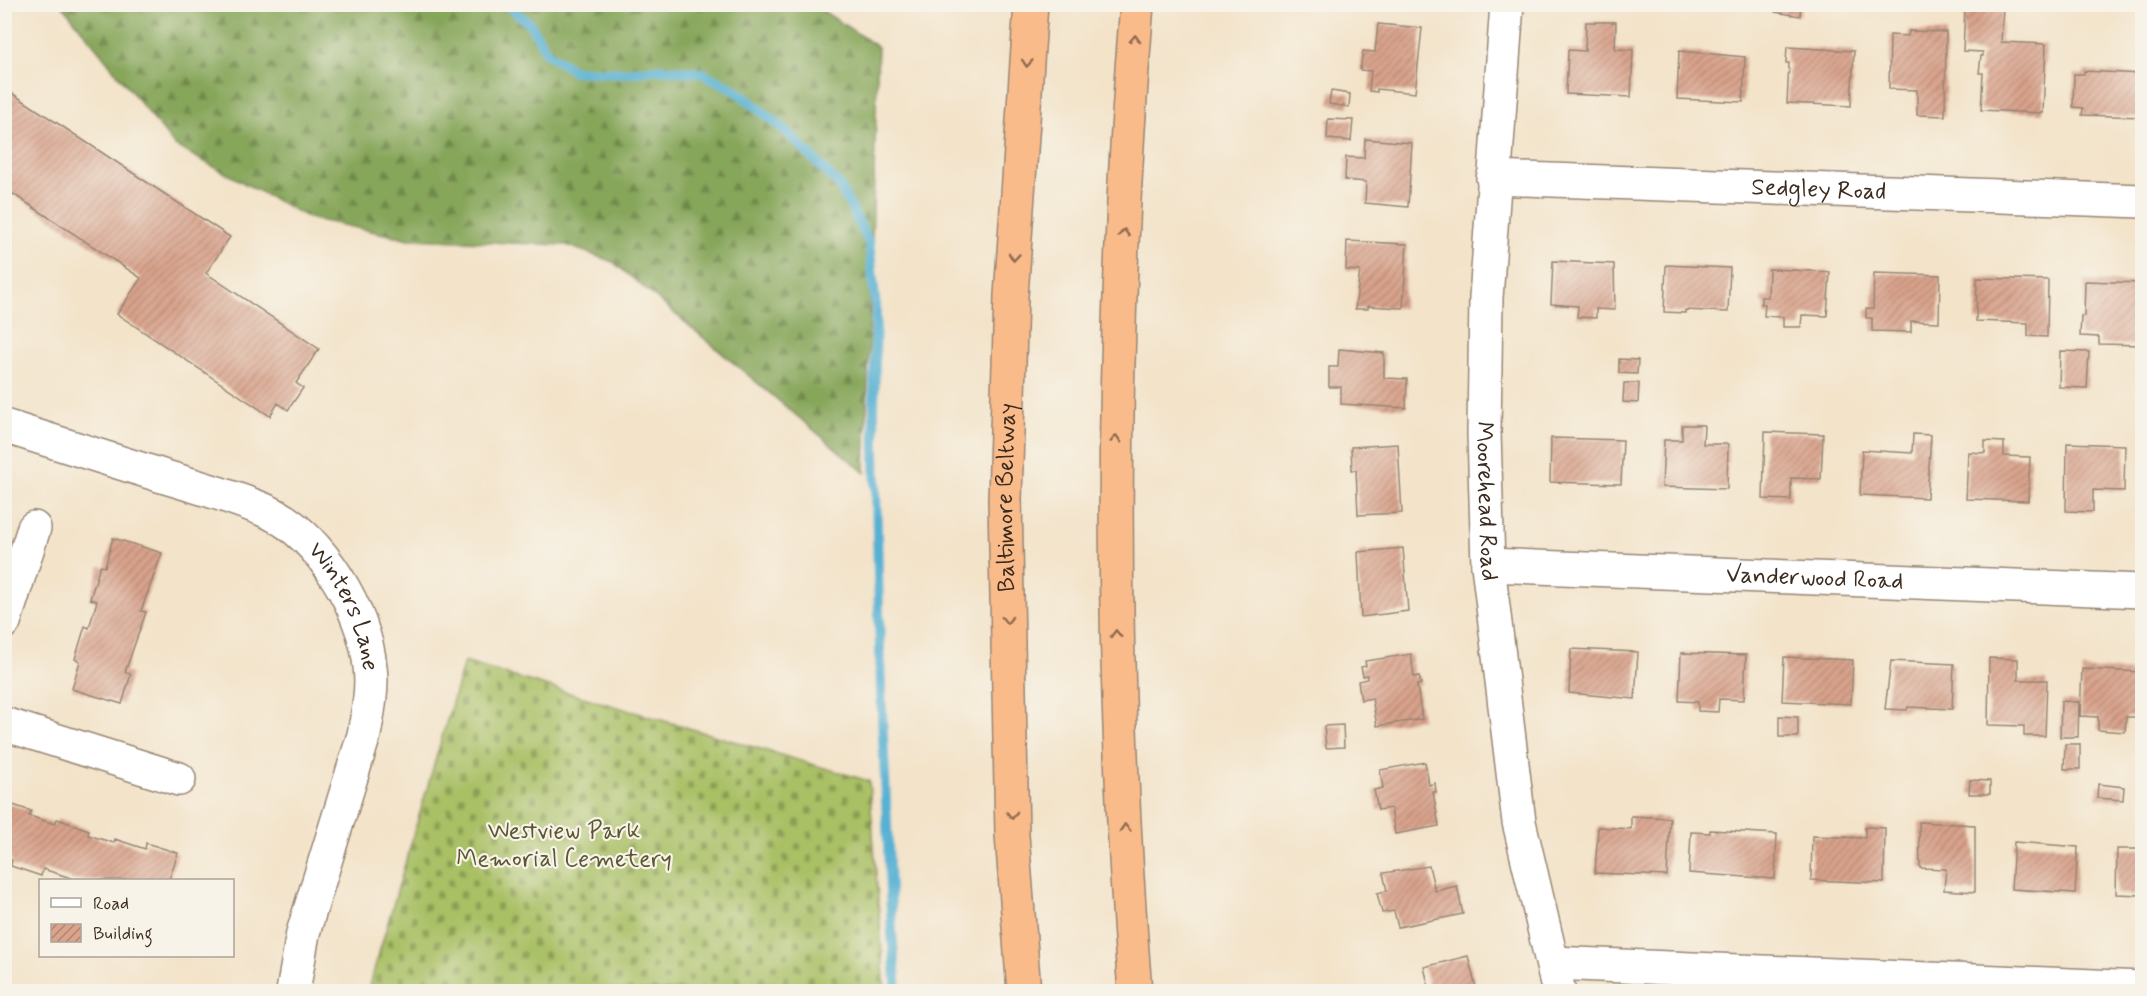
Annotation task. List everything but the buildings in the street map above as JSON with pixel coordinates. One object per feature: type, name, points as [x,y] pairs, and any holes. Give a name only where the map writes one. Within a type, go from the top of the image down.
[{"type":"highway","name":"Baltimore Beltway","points":[[1024,992],[1012,835],[1005,499],[1011,296],[1030,4]]},
{"type":"highway","points":[[1135,992],[1116,683],[1114,496],[1120,292],[1137,4]]},
{"type":"highway","points":[[1127,866],[1153,992]]},
{"type":"street","name":"Moorehead Road","points":[[1507,4],[1486,298],[1484,433],[1488,566],[1520,822],[1556,977]]},
{"type":"street","name":"Sedgley Road","points":[[1493,178],[2142,201]]},
{"type":"street","name":"Winters Lane","points":[[4,426],[271,513],[310,543],[335,573],[351,600],[364,632],[370,667],[370,702],[364,735],[303,933],[292,992]]},
{"type":"street","points":[[4,622],[34,528]]},
{"type":"street","name":"Vanderwood Road","points":[[1488,566],[2142,591]]},
{"type":"street","points":[[4,724],[179,778]]},
{"type":"street","points":[[1556,977],[2142,988]]},
{"type":"green space","points":[[62,5],[814,5],[878,47],[865,473],[613,262],[566,245],[409,239],[309,218],[175,146]]},
{"type":"green space","name":"Westview Park Memorial Cemetery","points":[[464,662],[869,781],[885,991],[368,991]]},
{"type":"waterway","points":[[506,4],[530,24],[547,53],[574,71],[626,73],[659,69],[702,73],[734,89],[787,132],[839,185],[869,242],[876,307],[874,412],[881,691],[892,933],[897,992]]}]
